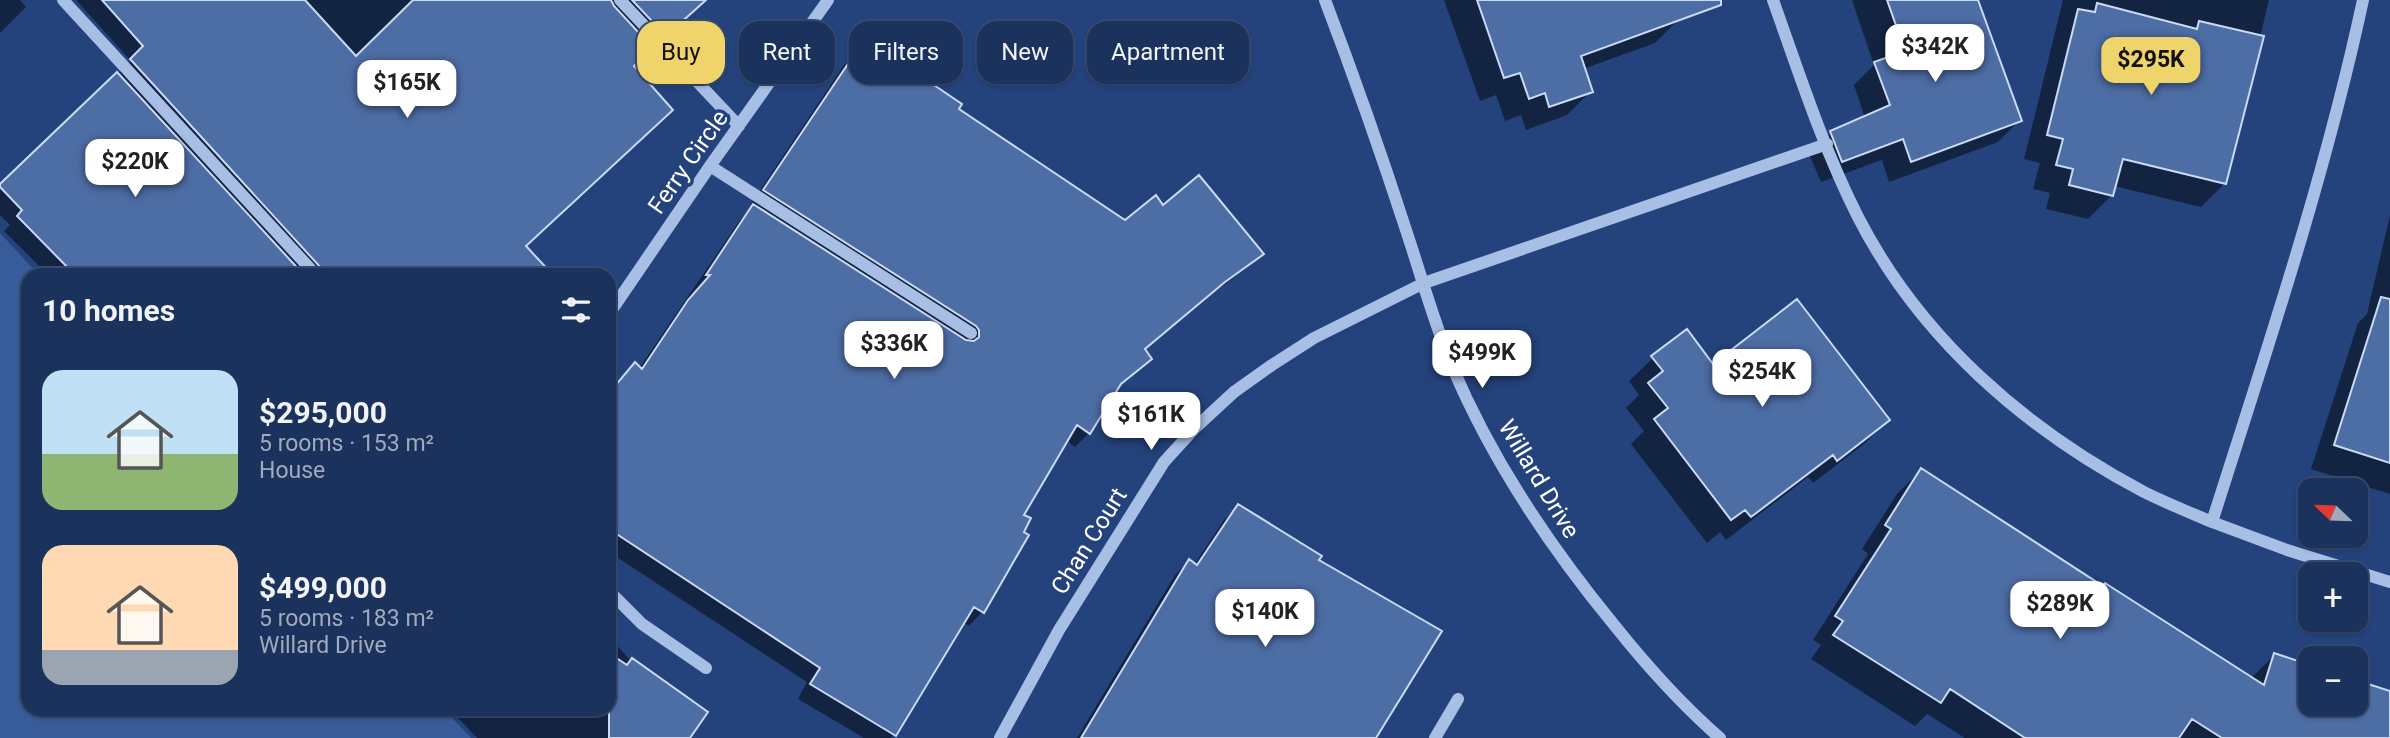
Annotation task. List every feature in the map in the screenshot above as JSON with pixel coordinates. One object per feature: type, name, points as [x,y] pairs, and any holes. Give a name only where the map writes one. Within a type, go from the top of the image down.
[{"type":"street","points":[[63,0],[310,268]]},
{"type":"street","points":[[620,0],[739,126]]},
{"type":"street","name":"Ferry Circle","points":[[616,304],[828,0]]},
{"type":"street","name":"Willard Drive","points":[[1325,0],[1371,122],[1452,365],[1508,478],[1589,595],[1642,660],[1697,718],[1720,738]]},
{"type":"street","points":[[1773,0],[1848,196],[1898,283],[1947,345],[2027,418],[2086,459],[2146,493],[2212,522],[2287,550],[2390,582]]},
{"type":"street","points":[[2212,522],[2300,245],[2342,91],[2363,0]]},
{"type":"street","name":"Chan Court","points":[[1000,738],[1059,630],[1164,462],[1195,428],[1234,392],[1314,338],[1424,283],[1827,144]]},
{"type":"street","points":[[710,166],[971,333]]},
{"type":"street","points":[[616,597],[642,624],[706,668]]},
{"type":"street","points":[[1435,738],[1458,699]]},
{"type":"shaded area","points":[[0,233],[32,268],[21,268],[21,716],[451,716],[471,738],[0,738]]},
{"type":"building","points":[[102,0],[305,0],[356,56],[413,0],[611,0],[637,31],[637,63],[634,66],[637,69],[637,84],[650,84],[673,110],[526,246],[546,268],[321,268],[130,59],[143,46]]},
{"type":"building","points":[[632,0],[706,0],[683,21],[652,21]]},
{"type":"building","points":[[1477,0],[1721,0],[1721,5],[1581,56],[1593,92],[1549,107],[1545,93],[1529,99],[1520,73],[1504,78]]},
{"type":"building","points":[[1887,0],[1978,0],[2022,121],[1911,162],[1903,139],[1842,162],[1830,131],[1890,105],[1874,62],[1905,51]]},
{"type":"building","points":[[2097,3],[2197,29],[2199,21],[2264,36],[2226,184],[2123,159],[2113,196],[2069,185],[2073,169],[2056,165],[2063,139],[2047,135],[2078,9],[2095,12]]},
{"type":"building","points":[[849,62],[849,84],[932,84],[962,104],[959,109],[1125,220],[1156,195],[1163,205],[1199,175],[1264,254],[1225,282],[1145,349],[1152,359],[1121,384],[1090,434],[1077,425],[1024,515],[1031,518],[1024,532],[1029,535],[984,613],[974,607],[896,736],[810,684],[820,668],[616,534],[616,385],[635,362],[642,369],[688,300],[710,275],[706,275],[753,204],[966,340],[974,341],[979,337],[976,326],[763,190]]},
{"type":"building","points":[[117,72],[298,268],[68,268],[17,216],[22,210],[0,184]]},
{"type":"building","points":[[2381,297],[2390,299],[2390,463],[2334,445]]},
{"type":"building","points":[[1797,299],[1890,420],[1837,461],[1833,455],[1751,517],[1745,510],[1731,520],[1654,419],[1668,408],[1648,383],[1663,371],[1651,356],[1687,329],[1713,364]]},
{"type":"building","points":[[1921,468],[2103,586],[2105,583],[2264,685],[2274,653],[2298,661],[2298,716],[2368,716],[2368,684],[2390,691],[2390,738],[2222,738],[2192,719],[2179,738],[2025,738],[1950,689],[1941,703],[1833,635],[1843,621],[1835,616],[1891,529],[1885,525]]},
{"type":"building","points":[[1238,504],[1322,556],[1319,560],[1442,631],[1376,738],[1081,738],[1189,559],[1197,565]]},
{"type":"building","points":[[616,658],[627,665],[632,658],[708,712],[690,738],[609,738],[609,716],[616,716]]}]
